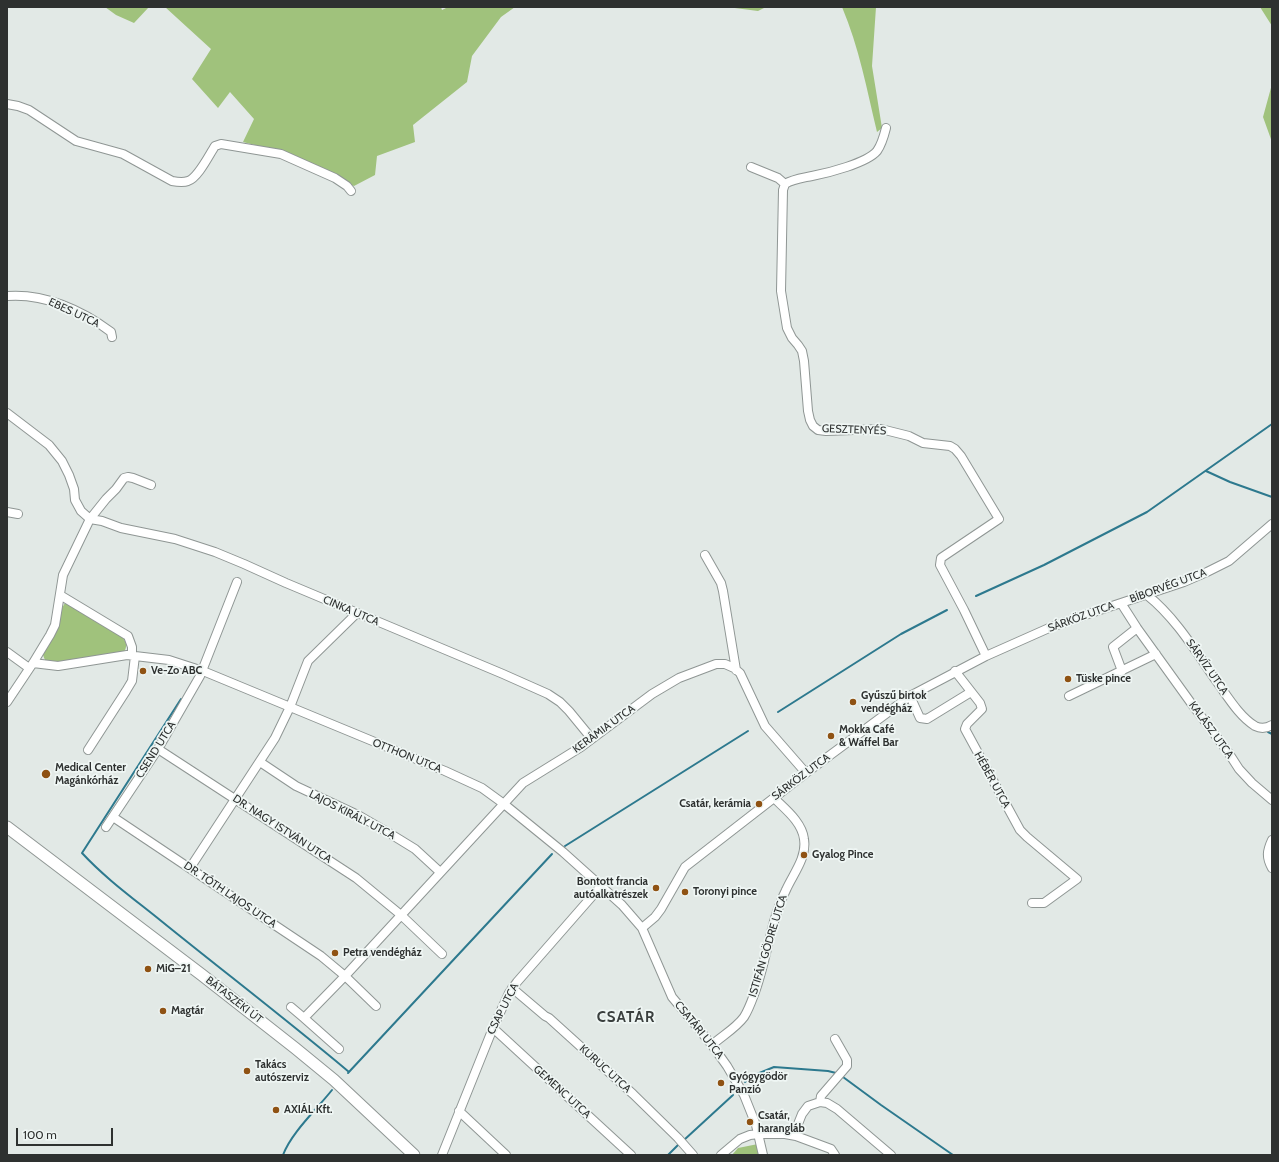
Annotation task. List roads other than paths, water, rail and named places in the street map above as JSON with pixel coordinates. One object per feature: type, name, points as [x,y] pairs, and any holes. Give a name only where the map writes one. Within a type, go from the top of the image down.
[{"type":"main road","name":"BÁTASZÉKI ÚT","points":[[7,827],[243,1006],[334,1080],[414,1155]]},
{"type":"street","points":[[7,104],[29,110],[76,141],[123,154],[172,181],[189,181],[196,176],[215,146],[221,144],[281,154],[335,178],[347,186],[351,191]]},
{"type":"street","points":[[751,167],[778,178],[785,184],[794,180],[827,173],[857,163],[872,156],[878,150],[882,142],[886,128]]},
{"type":"street","name":"GESZTENYÉS","points":[[785,184],[781,291],[786,328],[802,351],[810,420],[813,426],[818,430],[881,429],[909,436],[923,443],[950,446],[961,456],[999,519],[940,558],[940,565],[986,656]]},
{"type":"street","name":"EBES UTCA","points":[[7,296],[19,295],[39,297],[57,303],[94,320],[111,332],[112,337]]},
{"type":"street","points":[[7,413],[48,445],[62,461],[69,475],[74,489],[75,500],[80,511],[90,519]]},
{"type":"street","points":[[7,702],[55,625],[63,575],[90,519],[106,499],[116,490],[124,478],[128,476],[151,485]]},
{"type":"street","points":[[7,512],[18,514]]},
{"type":"street","name":"CINKA UTCA","points":[[90,519],[102,521],[121,528],[174,539],[215,552],[503,674],[548,694],[569,712],[592,739]]},
{"type":"street","name":"BÍBORVÉG UTCA","points":[[1121,603],[1190,579],[1229,561],[1272,524]]},
{"type":"street","points":[[705,555],[721,583],[736,670],[740,673],[765,726],[806,773]]},
{"type":"street","name":"CSEND UTCA","points":[[106,827],[158,749],[203,671],[237,582]]},
{"type":"street","points":[[60,595],[128,636],[132,647],[132,681],[88,750]]},
{"type":"street","name":"SÁRVÍZ UTCA","points":[[1147,595],[1159,604],[1182,632],[1240,712],[1255,726],[1268,728],[1272,725]]},
{"type":"street","name":"SÁRKÖZ UTCA","points":[[642,928],[655,917],[685,867],[806,773],[910,696],[955,671],[1049,628],[1121,603]]},
{"type":"street","name":"KALÁSZ UTCA","points":[[1121,603],[1137,628],[1228,752],[1239,770],[1272,800]]},
{"type":"street","points":[[190,868],[275,738],[290,707],[308,661],[356,613]]},
{"type":"street","points":[[1122,671],[1113,648],[1137,628]]},
{"type":"street","points":[[7,652],[31,665]]},
{"type":"street","points":[[1070,696],[1156,654]]},
{"type":"street","name":"OTTHON UTCA","points":[[31,665],[58,666],[133,655],[169,660],[203,671],[445,771],[482,788],[504,804],[563,852],[601,886],[622,905],[642,928]]},
{"type":"street","name":"KERÁMIA UTCA","points":[[304,1018],[345,976],[523,783],[592,739],[652,694],[678,678],[716,664],[724,664],[736,670]]},
{"type":"street","name":"HÉBÉR UTCA","points":[[955,671],[980,703],[982,709],[967,724],[965,729],[1020,830],[1026,837],[1077,879],[1044,903],[1032,903]]},
{"type":"street","points":[[910,696],[920,718],[927,719],[971,692]]},
{"type":"street","name":"DR. NAGY ISTVÁN UTCA","points":[[158,749],[356,878],[401,915]]},
{"type":"street","name":"LAJOS KIRÁLY UTCA","points":[[260,762],[296,786],[358,815],[390,833],[415,849],[440,872]]},
{"type":"street","name":"ISTIFÁN GÖDRE UTCA","points":[[712,1045],[744,1017],[750,1005],[761,977],[770,934],[785,891],[798,869],[804,851],[804,839],[798,824],[774,798]]},
{"type":"street","name":"DR. TÓTH LAJOS UTCA","points":[[113,816],[321,956],[345,976]]},
{"type":"street","points":[[1272,840],[1267,852],[1268,860],[1272,868]]},
{"type":"street","name":"CSAP UTCA","points":[[442,1155],[493,1028],[512,988],[601,886]]},
{"type":"street","points":[[401,915],[442,954]]},
{"type":"street","name":"CSATÁRI UTCA","points":[[642,928],[672,997],[712,1045],[727,1066],[744,1095],[759,1134],[763,1155]]},
{"type":"street","points":[[345,976],[376,1006]]},
{"type":"street","name":"KURUC UTCA","points":[[512,988],[544,1016],[549,1018],[632,1094],[678,1138],[693,1155]]},
{"type":"street","points":[[291,1007],[339,1049]]},
{"type":"street","name":"GEMENC UTCA","points":[[493,1028],[631,1155]]},
{"type":"street","points":[[820,1102],[821,1096],[847,1066],[847,1060],[835,1039]]},
{"type":"street","points":[[796,1136],[798,1124],[802,1114],[808,1106],[820,1102],[827,1103],[837,1109],[891,1155]]},
{"type":"street","points":[[459,1111],[506,1155]]},
{"type":"street","points":[[721,1155],[740,1139],[759,1134],[785,1134],[796,1136],[831,1149],[835,1155]]},
{"type":"waterway","points":[[976,596],[1044,565],[1147,512],[1272,424]]},
{"type":"waterway","points":[[1206,471],[1230,482],[1272,497]]},
{"type":"waterway","points":[[778,712],[901,634],[947,610]]},
{"type":"waterway","points":[[181,699],[82,853],[120,888],[349,1072]]},
{"type":"waterway","points":[[565,846],[748,731]]},
{"type":"waterway","points":[[1268,732],[1272,734]]},
{"type":"waterway","points":[[348,1073],[552,854]]},
{"type":"waterway","points":[[745,1082],[757,1074],[774,1067],[828,1071],[836,1073]]},
{"type":"waterway","points":[[843,1077],[953,1155]]},
{"type":"waterway","points":[[283,1155],[298,1130],[332,1090]]},
{"type":"waterway","points":[[684,1140],[733,1095]]},
{"type":"waterway","points":[[668,1155],[680,1143]]},
{"type":"place","name":"Ve-Zo ABC","points":[[143,671]]},
{"type":"place","name":"Tüske pince","points":[[1068,679]]},
{"type":"place","name":"Gyűszű birtok vendégház","points":[[853,702]]},
{"type":"place","name":"Mokka Café & Waffel Bar","points":[[831,736]]},
{"type":"place","name":"Medical Center Magánkórház","points":[[46,774]]},
{"type":"place","name":"Csatár, kerámia","points":[[759,804]]},
{"type":"place","name":"Gyalog Pince","points":[[804,855]]},
{"type":"place","name":"Bontott francia autóalkatrészek","points":[[656,888]]},
{"type":"place","name":"Toronyi pince","points":[[685,892]]},
{"type":"place","name":"Petra vendégház","points":[[335,953]]},
{"type":"place","name":"MiG–21","points":[[148,969]]},
{"type":"place","name":"Magtár","points":[[163,1011]]},
{"type":"place","name":"Takács autószerviz","points":[[247,1071]]},
{"type":"place","name":"Gyógygödör Panzió","points":[[721,1083]]},
{"type":"place","name":"AXIÁL Kft.","points":[[276,1110]]},
{"type":"place","name":"Csatár, harangláb","points":[[750,1122]]},
{"type":"district","name":"CSATÁR","points":[[626,1018]]}]
